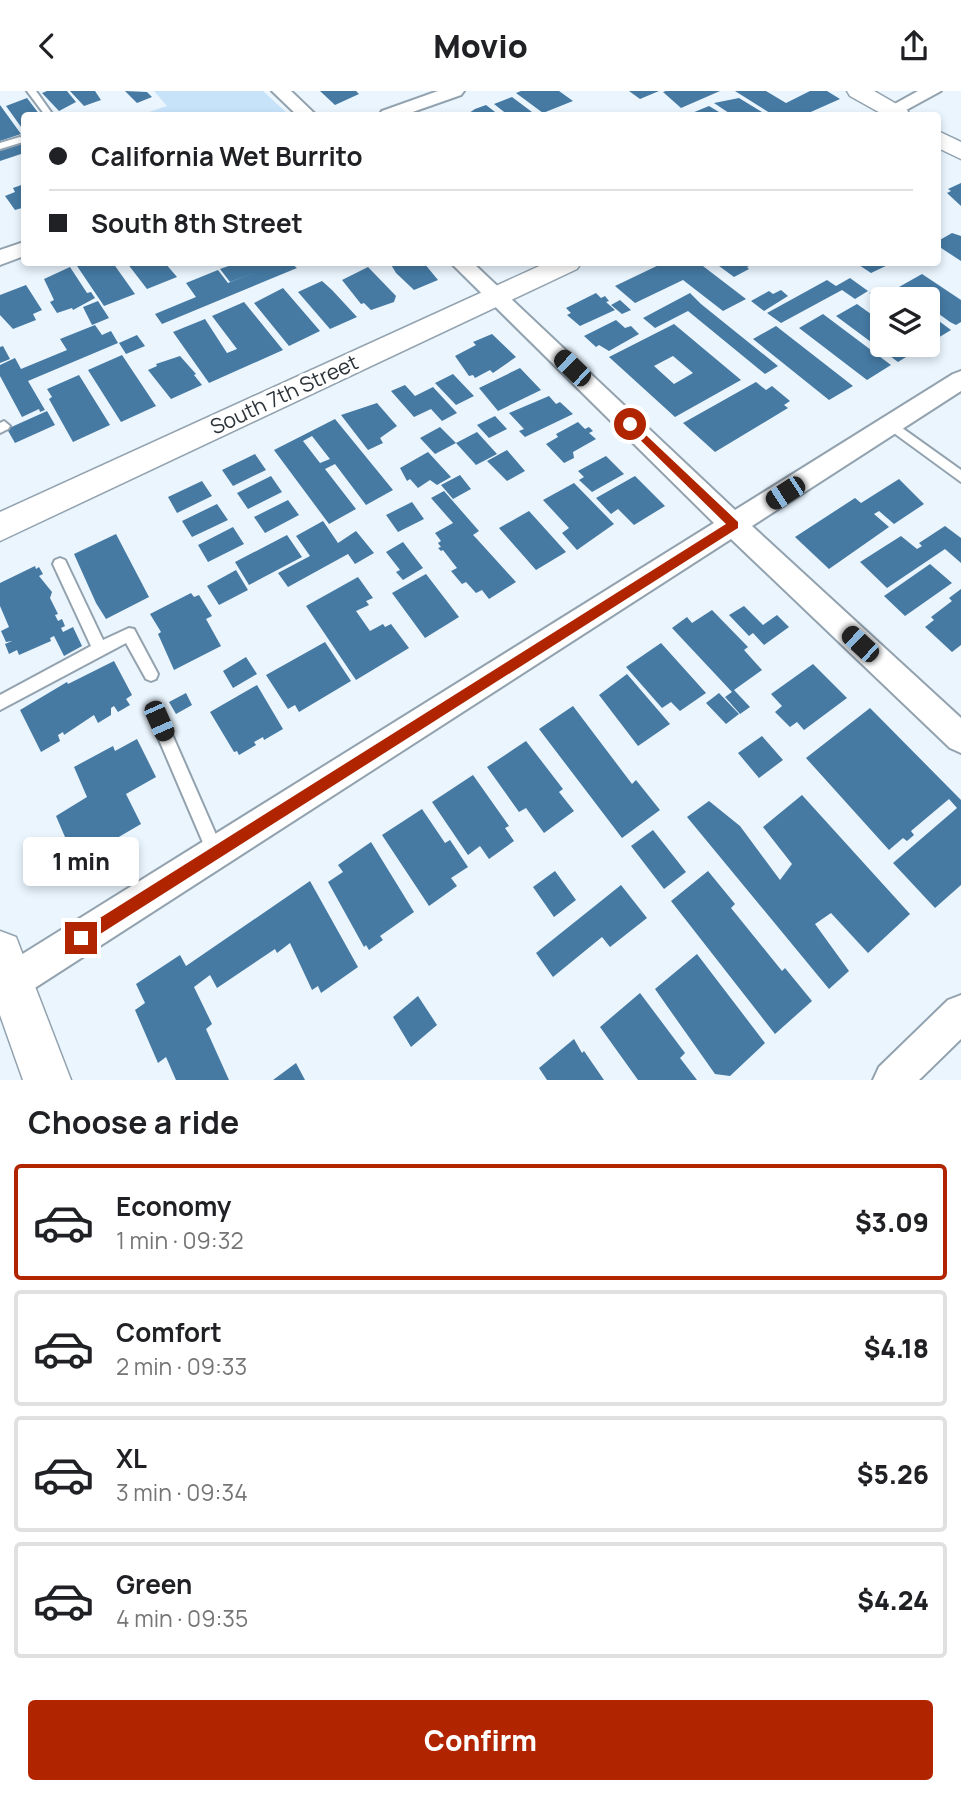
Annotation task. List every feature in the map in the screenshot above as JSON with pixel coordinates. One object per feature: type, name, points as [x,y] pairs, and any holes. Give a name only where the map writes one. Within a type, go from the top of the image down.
[{"type":"street","points":[[281,91],[304,112]]},
{"type":"street","points":[[402,112],[455,91]]},
{"type":"street","points":[[858,91],[888,112]]},
{"type":"street","points":[[895,112],[932,91]]},
{"type":"street","points":[[941,140],[961,152]]},
{"type":"street","points":[[0,258],[21,250]]},
{"type":"street","points":[[464,266],[961,738]]},
{"type":"street","name":"South 7th Street","points":[[0,527],[561,266]]},
{"type":"street","points":[[47,1080],[3,975],[216,853],[961,380]]},
{"type":"street","points":[[892,1080],[961,1013]]},
{"type":"lane","points":[[31,91],[47,112]]},
{"type":"lane","points":[[0,146],[20,140]]},
{"type":"lane","points":[[891,425],[961,477]]},
{"type":"lane","points":[[60,564],[100,649]]},
{"type":"lane","points":[[0,703],[130,634],[151,674]]},
{"type":"lane","points":[[159,721],[216,853]]},
{"type":"shaded area","points":[[154,91],[263,91],[286,112],[149,112],[167,106]]},
{"type":"building","points":[[67,91],[76,102],[59,111],[42,93]]},
{"type":"building","points":[[70,91],[95,91],[101,100],[84,106]]},
{"type":"building","points":[[125,91],[147,92],[152,97],[137,103]]},
{"type":"building","points":[[320,91],[356,91],[359,94],[335,105]]},
{"type":"building","points":[[559,91],[573,101],[542,112],[516,93]]},
{"type":"building","points":[[629,91],[659,91],[640,99]]},
{"type":"building","points":[[720,91],[681,108],[663,92]]},
{"type":"building","points":[[735,91],[766,91],[786,103],[810,91],[827,91],[840,99],[811,112],[768,112]]},
{"type":"building","points":[[512,97],[532,112],[504,112],[494,104]]},
{"type":"building","points":[[27,98],[38,112],[21,112],[21,127],[6,106]]},
{"type":"building","points":[[739,98],[762,112],[728,112],[714,103]]},
{"type":"building","points":[[0,105],[21,134],[0,141]]},
{"type":"building","points":[[486,105],[495,112],[470,112]]},
{"type":"building","points":[[709,106],[719,112],[694,112]]},
{"type":"building","points":[[21,144],[21,154],[0,161],[0,151]]},
{"type":"building","points":[[961,183],[961,206],[947,193],[951,191],[948,189]]},
{"type":"building","points":[[21,185],[21,208],[15,210],[5,196],[15,192],[13,188]]},
{"type":"building","points":[[952,233],[961,236],[961,261],[941,248],[941,239]]},
{"type":"building","points":[[77,266],[115,266],[135,294],[104,306]]},
{"type":"building","points":[[129,266],[168,266],[177,277],[147,289]]},
{"type":"building","points":[[228,266],[295,266],[297,268],[162,324],[155,314],[196,297],[186,283],[218,270],[228,283],[268,267],[230,282],[220,269]]},
{"type":"building","points":[[392,266],[426,266],[438,280],[414,290]]},
{"type":"building","points":[[657,266],[703,266],[746,299],[723,311],[683,280],[635,303],[615,286]]},
{"type":"building","points":[[719,266],[749,266],[747,267],[749,269],[734,277]]},
{"type":"building","points":[[860,266],[886,266],[871,273]]},
{"type":"building","points":[[70,267],[87,293],[91,292],[95,298],[73,310],[72,308],[57,313],[50,302],[54,300],[44,279]]},
{"type":"building","points":[[368,267],[396,296],[394,302],[371,310],[364,303],[361,304],[342,280]]},
{"type":"building","points":[[922,274],[961,300],[961,322],[956,325],[940,315],[940,287],[899,287]]},
{"type":"building","points":[[850,278],[868,291],[855,299],[842,290],[781,323],[767,313],[827,280],[836,286]]},
{"type":"building","points":[[322,281],[357,317],[330,329],[298,292]]},
{"type":"building","points":[[26,285],[42,310],[33,314],[36,320],[13,329],[0,315],[0,295]]},
{"type":"building","points":[[283,288],[320,331],[289,346],[254,303]]},
{"type":"building","points":[[781,290],[788,296],[764,311],[751,301],[769,291],[773,294]]},
{"type":"building","points":[[596,293],[601,298],[605,296],[609,301],[606,302],[615,310],[580,326],[567,315],[571,313],[566,308]]},
{"type":"building","points":[[690,293],[778,366],[765,374],[688,311],[655,328],[643,318]]},
{"type":"building","points":[[620,300],[631,310],[622,314],[611,305]]},
{"type":"building","points":[[98,301],[109,318],[92,325],[83,307]]},
{"type":"building","points":[[244,302],[283,350],[209,383],[173,332],[205,319],[227,353],[237,349],[212,316]]},
{"type":"building","points":[[857,304],[870,313],[870,341],[836,316]]},
{"type":"building","points":[[823,314],[870,349],[870,357],[880,357],[891,365],[867,380],[799,328]]},
{"type":"building","points":[[616,320],[625,328],[631,326],[639,334],[609,351],[599,345],[596,347],[584,336]]},
{"type":"building","points":[[940,322],[951,330],[940,337]]},
{"type":"building","points":[[674,324],[741,380],[675,417],[609,357]],"holes":[[[673,356],[693,373],[674,384],[654,366]]]},
{"type":"building","points":[[95,325],[102,335],[111,331],[118,343],[28,381],[45,410],[40,412],[39,409],[22,417],[0,376],[0,365],[15,358],[21,369],[67,350],[60,339]]},
{"type":"building","points":[[776,326],[853,386],[829,400],[753,339]]},
{"type":"building","points":[[492,334],[516,357],[493,373],[490,370],[475,378],[473,375],[469,376],[455,356],[476,345],[473,342]]},
{"type":"building","points":[[137,335],[145,346],[126,354],[119,343]]},
{"type":"building","points":[[3,346],[10,359],[0,363],[0,347]]},
{"type":"building","points":[[122,355],[156,406],[121,422],[88,370]]},
{"type":"building","points":[[180,356],[202,385],[171,399],[148,370],[157,366],[156,364]]},
{"type":"building","points":[[891,357],[906,357],[898,362]]},
{"type":"building","points":[[520,368],[541,390],[498,411],[479,388]]},
{"type":"building","points":[[453,374],[474,396],[456,405],[435,383]]},
{"type":"building","points":[[79,375],[110,425],[73,442],[49,399],[52,397],[47,389]]},
{"type":"building","points":[[756,382],[766,390],[772,386],[790,401],[784,405],[788,408],[715,452],[683,423]]},
{"type":"building","points":[[405,385],[415,396],[433,387],[457,413],[442,421],[431,409],[414,417],[391,391]]},
{"type":"building","points":[[549,396],[556,404],[560,402],[573,414],[525,437],[519,431],[524,429],[509,413]]},
{"type":"building","points":[[377,403],[397,426],[380,438],[383,443],[368,450],[341,415]]},
{"type":"building","points":[[47,411],[55,425],[15,443],[7,429]]},
{"type":"building","points":[[495,416],[507,429],[489,438],[477,425]]},
{"type":"building","points":[[335,419],[393,490],[366,505],[335,464],[325,469],[356,509],[329,524],[274,450]],"holes":[[[312,436],[330,459],[320,463],[303,441]]]},
{"type":"building","points":[[578,422],[585,429],[589,427],[593,431],[589,433],[596,439],[573,452],[574,458],[564,463],[546,444],[558,437],[556,434]]},
{"type":"building","points":[[440,427],[456,443],[435,454],[420,438]]},
{"type":"building","points":[[477,432],[497,454],[476,465],[456,443]]},
{"type":"building","points":[[507,450],[525,471],[507,481],[487,461]]},
{"type":"building","points":[[428,452],[451,477],[437,485],[430,480],[418,488],[410,479],[407,481],[400,468]]},
{"type":"building","points":[[255,454],[266,470],[233,486],[222,470]]},
{"type":"building","points":[[606,456],[624,474],[592,492],[579,480],[584,477],[578,471]]},
{"type":"building","points":[[460,475],[471,489],[453,499],[441,485]]},
{"type":"building","points":[[271,476],[282,492],[248,509],[237,493]]},
{"type":"building","points":[[635,476],[665,506],[634,525],[618,509],[611,514],[596,498]]},
{"type":"building","points":[[899,479],[924,504],[894,524],[879,511],[874,514],[889,527],[829,569],[795,537],[855,498],[861,503]]},
{"type":"building","points":[[202,481],[212,496],[177,513],[168,497]]},
{"type":"building","points":[[574,483],[614,524],[577,550],[562,533],[569,528],[543,500]]},
{"type":"building","points":[[444,491],[479,531],[473,535],[516,582],[489,599],[482,590],[476,593],[466,582],[462,584],[451,571],[457,568],[443,550],[438,548],[441,547],[438,543],[441,541],[435,533],[453,523],[431,498]]},
{"type":"building","points":[[288,500],[299,515],[265,533],[254,517]]},
{"type":"building","points":[[412,502],[424,519],[398,532],[386,515]]},
{"type":"building","points":[[217,504],[228,520],[192,537],[182,521]]},
{"type":"building","points":[[529,511],[566,552],[536,570],[499,528]]},
{"type":"building","points":[[323,521],[338,543],[356,531],[374,553],[355,564],[348,554],[288,587],[278,573],[310,556],[296,536]]},
{"type":"building","points":[[945,526],[961,538],[961,563],[945,549],[887,588],[860,562],[901,536],[917,549],[922,546],[919,543]]},
{"type":"building","points":[[233,527],[244,544],[208,562],[198,545]]},
{"type":"building","points":[[116,534],[149,597],[106,619],[74,554]]},
{"type":"building","points":[[287,535],[302,557],[249,585],[235,562]]},
{"type":"building","points":[[403,542],[423,568],[403,580],[396,572],[400,570],[386,552]]},
{"type":"building","points":[[930,564],[952,583],[905,616],[884,596]]},
{"type":"building","points":[[35,566],[36,569],[39,567],[43,574],[39,576],[52,592],[50,598],[58,614],[55,615],[58,621],[62,619],[65,626],[61,628],[63,632],[73,627],[82,646],[64,656],[54,636],[50,638],[51,641],[19,655],[17,650],[9,654],[5,644],[12,641],[6,642],[1,631],[9,627],[0,606],[0,583]]},
{"type":"building","points":[[236,570],[248,590],[219,605],[207,586]]},
{"type":"building","points":[[426,574],[459,617],[425,638],[392,593]]},
{"type":"building","points":[[358,577],[373,598],[366,601],[369,605],[356,611],[370,631],[383,624],[385,627],[391,624],[409,648],[356,680],[306,606]]},
{"type":"building","points":[[961,589],[961,645],[952,652],[925,627],[934,620],[931,617],[952,601],[949,598]]},
{"type":"building","points":[[191,593],[194,597],[199,595],[212,616],[206,619],[221,646],[174,670],[158,634],[161,632],[150,614]]},
{"type":"building","points":[[744,606],[763,625],[777,615],[789,627],[764,645],[753,633],[749,636],[729,615]]},
{"type":"building","points":[[712,610],[748,647],[744,650],[762,670],[734,690],[750,707],[740,714],[725,697],[732,692],[672,628],[687,617],[692,623]]},
{"type":"building","points":[[325,642],[351,681],[299,712],[295,705],[288,709],[266,675]]},
{"type":"building","points":[[661,643],[706,693],[680,711],[671,702],[662,708],[626,667]]},
{"type":"building","points":[[246,657],[257,674],[233,688],[223,671]]},
{"type":"building","points":[[114,661],[132,695],[126,699],[130,705],[118,712],[114,706],[111,708],[111,715],[98,723],[94,715],[64,735],[63,732],[58,735],[60,741],[41,752],[20,710],[67,682],[68,684]]},
{"type":"building","points":[[813,664],[847,698],[804,730],[797,722],[790,727],[775,712],[782,706],[771,694]]},
{"type":"building","points":[[627,674],[670,724],[638,746],[599,695]]},
{"type":"building","points":[[257,685],[283,729],[264,740],[263,737],[254,742],[256,745],[239,755],[237,751],[234,752],[210,712]]},
{"type":"building","points":[[186,693],[192,705],[176,714],[169,702]]},
{"type":"building","points":[[719,693],[739,714],[726,724],[706,703]]},
{"type":"building","points":[[573,706],[632,784],[636,780],[660,810],[622,838],[539,729]]},
{"type":"building","points":[[870,708],[961,800],[961,885],[935,908],[893,863],[957,808],[949,799],[911,831],[914,835],[907,841],[903,838],[889,850],[806,758]]},
{"type":"building","points":[[762,736],[783,760],[759,778],[738,753]]},
{"type":"building","points":[[137,739],[156,777],[126,794],[141,824],[100,848],[98,843],[74,858],[56,816],[87,797],[74,767],[113,746],[115,751]]},
{"type":"building","points":[[526,741],[563,789],[559,792],[574,811],[544,833],[526,808],[519,812],[487,767]]},
{"type":"building","points":[[473,775],[509,826],[505,828],[514,841],[489,859],[480,846],[468,855],[432,802]]},
{"type":"building","points":[[802,795],[910,914],[868,953],[831,913],[815,924],[849,971],[829,989],[687,817],[709,801],[740,826],[780,880],[792,864],[763,827]]},
{"type":"building","points":[[422,809],[445,843],[450,840],[468,867],[451,878],[457,886],[429,906],[382,835]]},
{"type":"building","points":[[653,830],[686,872],[664,889],[631,846]]},
{"type":"building","points":[[371,842],[414,912],[380,936],[383,940],[369,950],[366,945],[364,947],[328,882],[343,872],[338,865]]},
{"type":"building","points":[[555,871],[576,900],[554,917],[533,887]]},
{"type":"building","points":[[708,871],[735,904],[731,908],[782,971],[785,968],[812,1001],[775,1034],[671,901]]},
{"type":"building","points":[[310,881],[358,967],[321,993],[318,986],[312,990],[290,943],[277,953],[275,949],[217,988],[210,975],[194,987],[212,1024],[206,1029],[229,1080],[176,1080],[166,1057],[158,1063],[135,1010],[145,1003],[136,984],[180,955],[186,966]]},
{"type":"building","points":[[621,885],[647,918],[610,947],[602,937],[553,977],[536,953]]},
{"type":"building","points":[[697,954],[765,1043],[730,1076],[715,1074],[655,989]]},
{"type":"building","points":[[640,993],[685,1053],[680,1058],[697,1080],[638,1080],[600,1027]]},
{"type":"building","points":[[418,996],[437,1025],[411,1047],[393,1017]]},
{"type":"building","points":[[574,1039],[604,1080],[547,1080],[539,1068]]},
{"type":"building","points":[[296,1063],[305,1080],[273,1080]]},
{"type":"route","points":[[81,938],[734,525],[630,424]]}]
